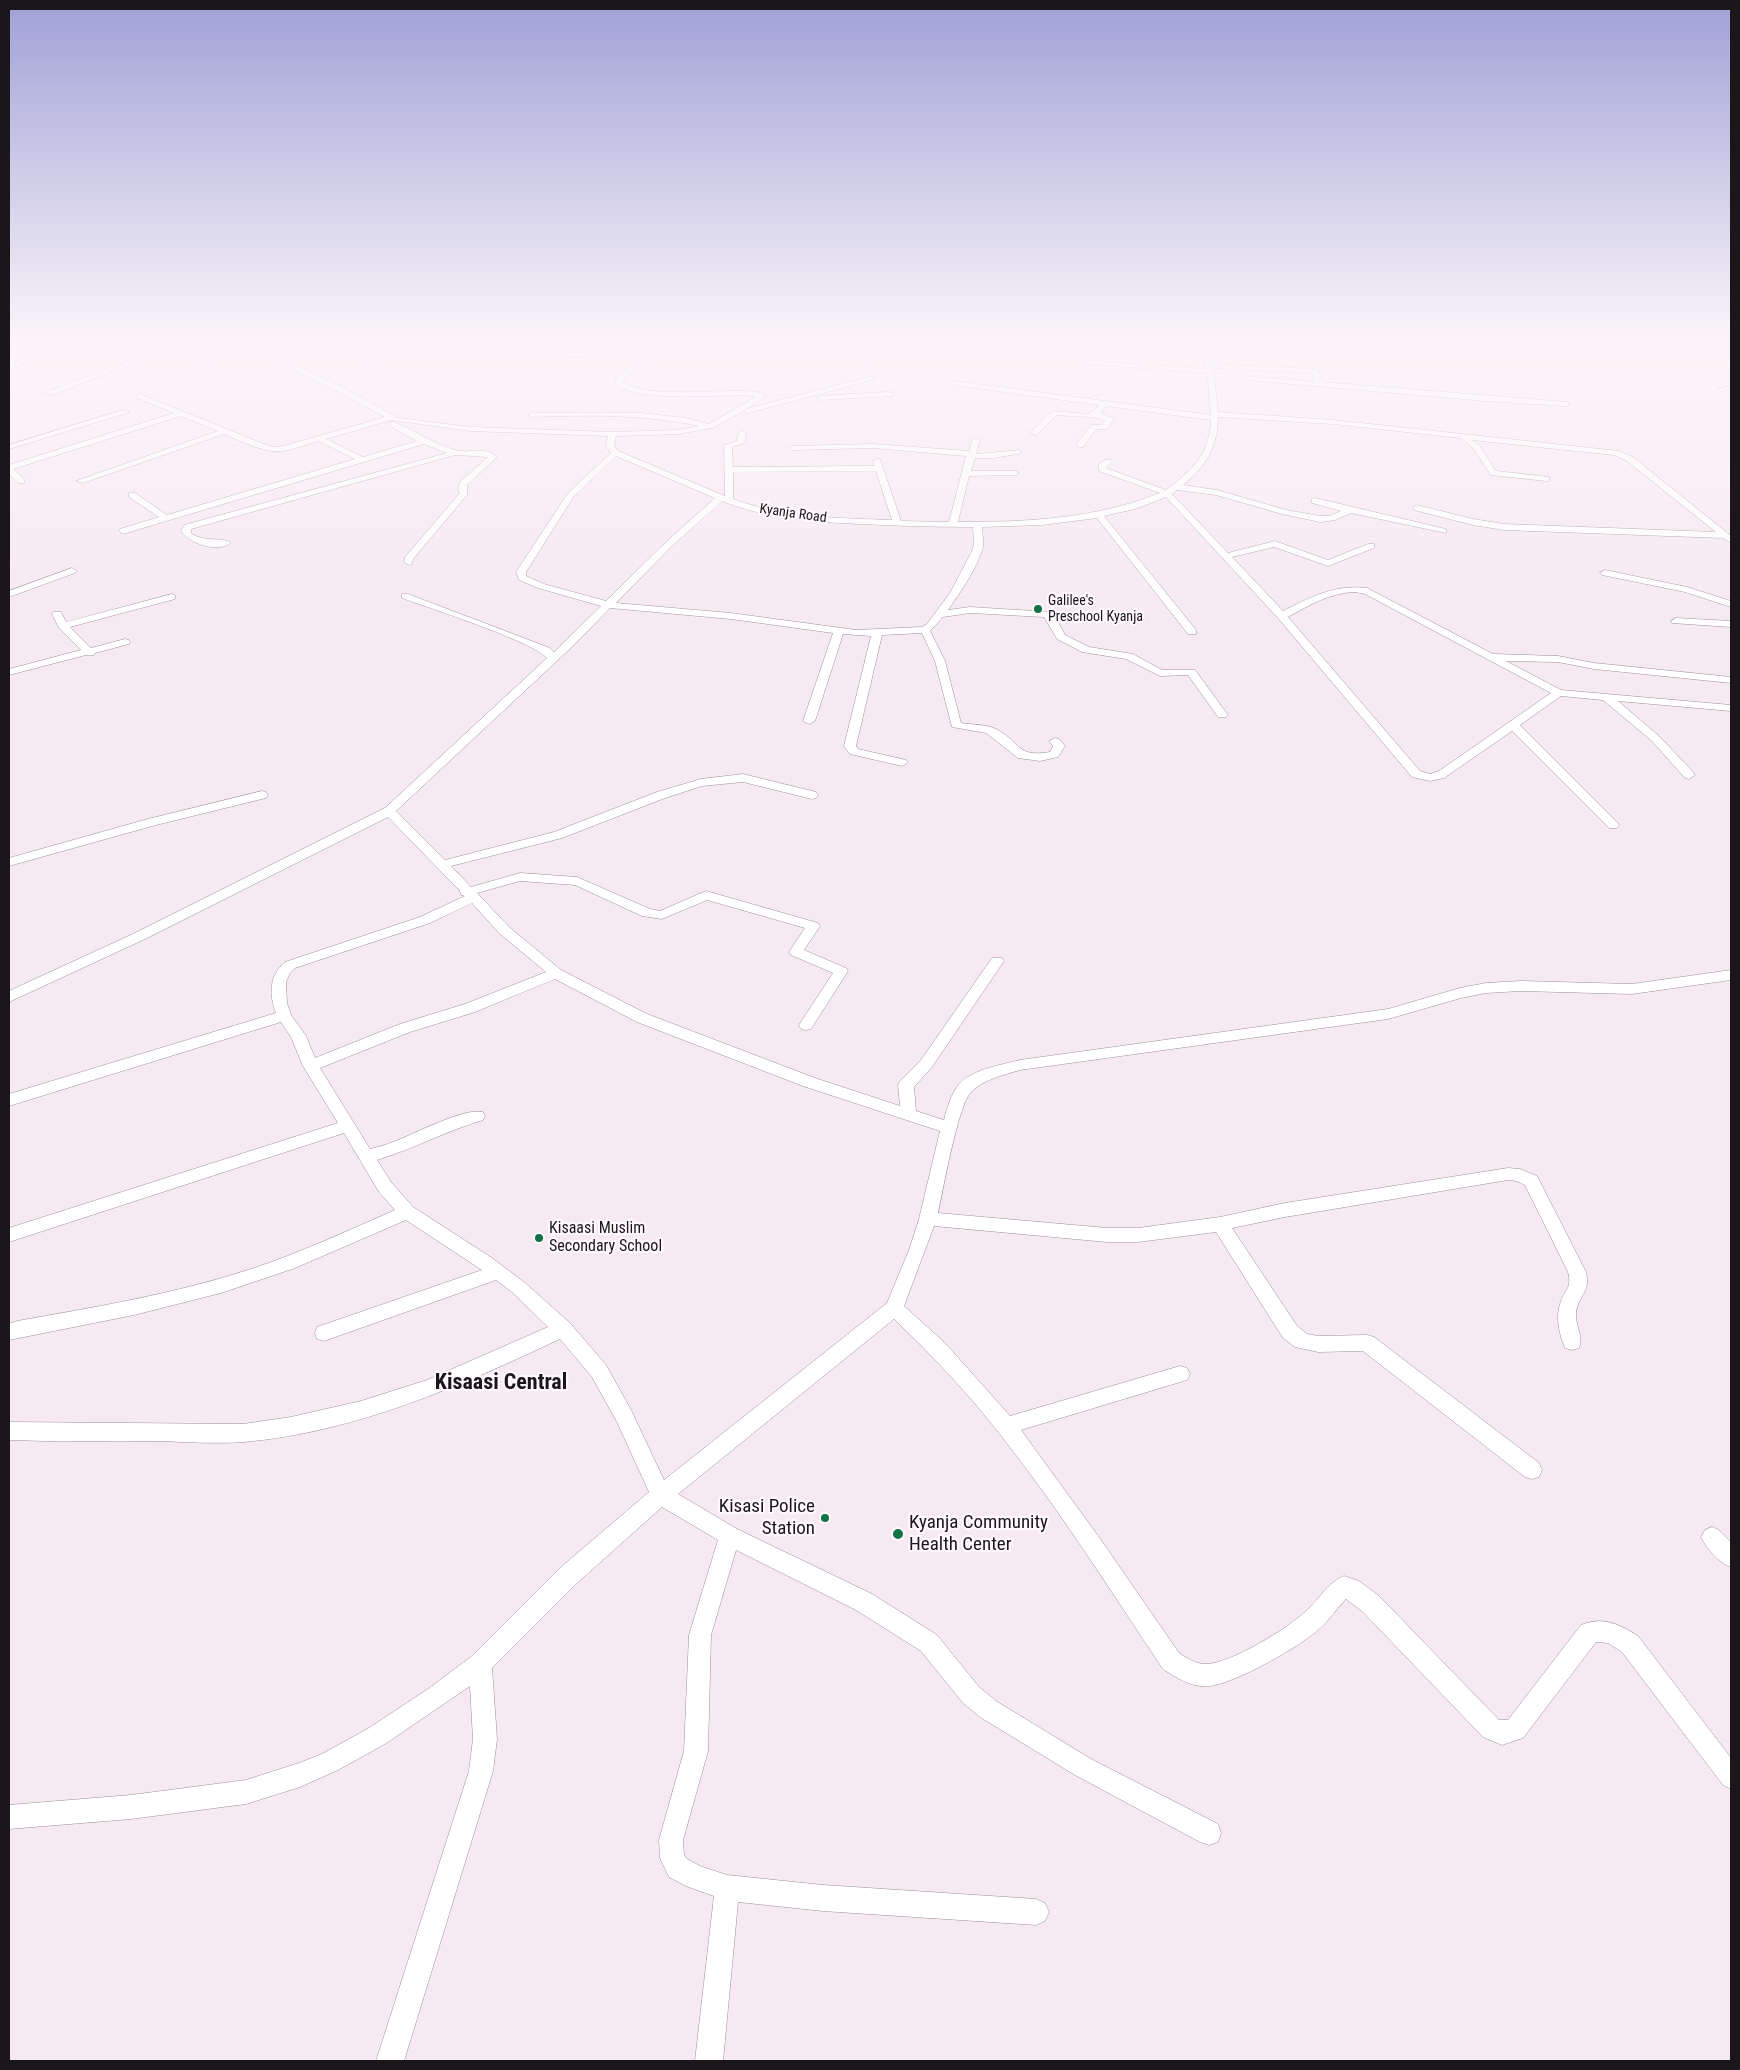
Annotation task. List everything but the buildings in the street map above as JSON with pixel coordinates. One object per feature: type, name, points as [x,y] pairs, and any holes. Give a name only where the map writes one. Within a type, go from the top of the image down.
[{"type":"street","points":[[9,447],[47,436]]},
{"type":"street","points":[[21,481],[9,469],[112,436]]},
{"type":"street","points":[[80,481],[212,436]]},
{"type":"street","points":[[237,436],[273,449],[285,448],[326,436]]},
{"type":"street","points":[[415,436],[455,453]]},
{"type":"street","points":[[612,436],[610,446],[615,453],[571,495],[520,575],[541,586],[608,605],[730,616],[839,631],[877,633],[925,630],[931,626],[955,594],[979,545],[977,526]]},
{"type":"street","points":[[9,997],[140,936],[389,811],[553,658],[668,545],[725,498],[729,470],[728,445],[741,444],[742,436]]},
{"type":"street","points":[[1080,445],[1087,436]]},
{"type":"street","name":"Kyanja Road","points":[[615,453],[756,510],[782,515],[898,524],[977,526],[1030,523],[1099,515],[1144,503],[1177,487],[1193,474],[1210,447],[1213,436]]},
{"type":"street","points":[[1459,436],[1604,451],[1622,455],[1676,494],[1727,537]]},
{"type":"street","points":[[1463,436],[1476,447],[1494,473],[1546,479]]},
{"type":"street","points":[[318,438],[364,460]]},
{"type":"street","points":[[953,525],[955,510],[976,440]]},
{"type":"street","points":[[123,531],[424,441]]},
{"type":"street","points":[[873,446],[898,524]]},
{"type":"street","points":[[792,448],[873,446],[971,455],[1017,452]]},
{"type":"street","points":[[132,495],[187,527],[455,453],[488,454],[492,458],[463,484],[462,490],[464,493],[408,559],[409,562]]},
{"type":"street","points":[[1108,462],[1102,466],[1102,469],[1167,492],[1282,616],[1416,774],[1433,778],[1443,774],[1559,693]]},
{"type":"street","points":[[729,470],[880,468]]},
{"type":"street","points":[[966,474],[1015,473]]},
{"type":"street","points":[[1177,487],[1217,493],[1285,512],[1320,519],[1332,518],[1347,510]]},
{"type":"street","points":[[1314,501],[1443,531]]},
{"type":"street","points":[[1417,508],[1472,522],[1504,527],[1727,537]]},
{"type":"street","points":[[1099,515],[1192,632]]},
{"type":"street","points":[[187,527],[186,534],[192,538],[212,544],[226,543]]},
{"type":"street","points":[[1225,556],[1275,544],[1328,563],[1371,546]]},
{"type":"street","points":[[9,594],[72,571]]},
{"type":"street","points":[[1605,573],[1687,590],[1731,604]]},
{"type":"street","points":[[1282,616],[1331,591],[1358,589],[1375,594],[1559,693],[1731,708]]},
{"type":"street","points":[[955,594],[970,610]]},
{"type":"street","points":[[405,596],[508,634],[546,650],[553,658]]},
{"type":"street","points":[[63,626],[172,597]]},
{"type":"street","points":[[940,614],[970,610],[1046,614],[1050,616],[1061,637],[1086,650],[1129,656],[1160,672],[1191,672],[1222,715]]},
{"type":"street","points":[[57,614],[63,626],[90,653]]},
{"type":"street","points":[[1676,620],[1731,624]]},
{"type":"street","points":[[925,630],[940,660],[956,724],[963,727],[988,730],[996,734],[1017,754],[1029,758],[1054,755],[1059,746],[1055,741]]},
{"type":"street","points":[[809,721],[839,631]]},
{"type":"street","points":[[877,633],[850,746],[854,752],[902,762]]},
{"type":"street","points":[[9,672],[90,653],[126,642]]},
{"type":"street","points":[[1490,656],[1558,659],[1594,666],[1731,680]]},
{"type":"street","points":[[1606,697],[1656,739],[1689,775]]},
{"type":"street","points":[[1513,725],[1613,825]]},
{"type":"street","points":[[443,864],[558,835],[661,795],[701,783],[743,778],[812,794]]},
{"type":"street","points":[[9,862],[152,822],[262,795]]},
{"type":"street","points":[[389,811],[443,864],[469,894],[518,943],[556,973],[642,1018],[793,1076],[949,1128]]},
{"type":"street","points":[[806,1025],[841,971],[796,952],[813,926],[706,895],[662,915],[647,913],[577,881],[520,876],[469,894],[425,920],[290,965],[280,976],[278,989],[280,1005],[284,1016],[298,1036],[311,1066],[385,1187],[407,1212],[498,1272],[518,1287],[563,1329],[599,1371],[624,1416],[661,1496],[730,1536],[864,1602],[929,1643],[971,1695],[988,1709],[1083,1767],[1209,1833]]},
{"type":"street","points":[[908,1114],[906,1085],[918,1076],[956,1020],[987,980],[997,961]]},
{"type":"street","points":[[311,1066],[406,1028],[470,1008],[556,973]]},
{"type":"street","points":[[9,1816],[131,1807],[194,1800],[246,1792],[300,1775],[330,1762],[377,1736],[436,1697],[480,1664],[568,1576],[661,1496],[894,1308],[918,1250],[928,1219],[949,1128],[958,1100],[965,1088],[976,1080],[994,1072],[1020,1065],[1388,1014],[1460,993],[1486,988],[1521,986],[1632,988],[1731,974]]},
{"type":"street","points":[[9,1100],[284,1016]]},
{"type":"street","points":[[367,1156],[396,1148],[457,1122],[477,1116]]},
{"type":"street","points":[[9,1235],[98,1208],[221,1166],[348,1126]]},
{"type":"street","points":[[928,1219],[1108,1235],[1138,1235],[1220,1224],[1285,1210],[1401,1190],[1508,1174],[1520,1175],[1531,1181],[1577,1272],[1580,1282],[1579,1288],[1568,1306],[1567,1319],[1572,1342]]},
{"type":"street","points":[[9,1332],[188,1295],[249,1278],[299,1260],[407,1212]]},
{"type":"street","points":[[1220,1224],[1290,1332],[1302,1341],[1318,1344],[1368,1343],[1392,1364],[1532,1470]]},
{"type":"street","points":[[324,1333],[498,1272]]},
{"type":"street","points":[[894,1308],[938,1349],[1006,1426],[1094,1547],[1171,1661],[1181,1669],[1195,1674],[1212,1675],[1260,1654],[1299,1632],[1327,1606],[1336,1592],[1344,1587],[1351,1589],[1371,1604],[1491,1729],[1502,1733],[1515,1730],[1589,1633],[1599,1629],[1615,1634],[1630,1644],[1731,1777]]},
{"type":"street","points":[[9,1431],[244,1433],[278,1428],[358,1411],[430,1387],[563,1329]]},
{"type":"street","points":[[1006,1426],[1180,1374]]},
{"type":"street","points":[[730,1536],[706,1610],[700,1635],[696,1751],[671,1840],[672,1858],[678,1868],[695,1877],[727,1888],[823,1898],[1036,1912]]},
{"type":"street","points":[[1712,1537],[1731,1557]]},
{"type":"street","points":[[390,2061],[482,1771],[485,1739],[480,1664]]},
{"type":"street","points":[[709,2061],[727,1888]]},
{"type":"place","name":"Galilee's Preschool Kyanja","points":[[1038,609]]},
{"type":"place","name":"Kisaasi Muslim Secondary School","points":[[539,1238]]},
{"type":"place","name":"Kisasi Police Station","points":[[825,1518]]},
{"type":"place","name":"Kyanja Community Health Center","points":[[898,1534]]},
{"type":"district","name":"Kisaasi Central","points":[[501,1383]]}]
